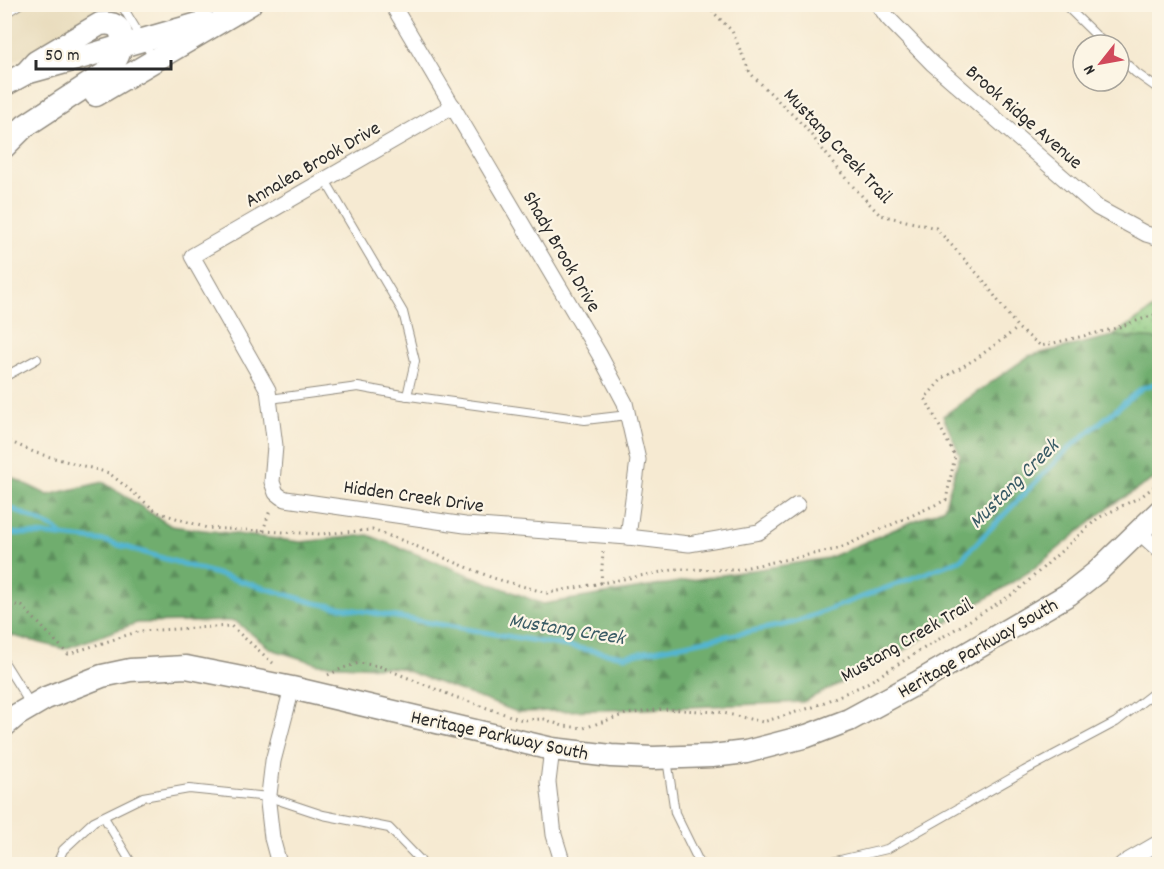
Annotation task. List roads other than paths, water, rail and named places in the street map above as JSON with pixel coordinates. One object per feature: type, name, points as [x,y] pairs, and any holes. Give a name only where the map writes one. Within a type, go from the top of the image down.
[{"type":"street","name":"Shady Brook Drive","points":[[392,4],[599,354],[625,403],[638,460],[628,537]]},
{"type":"street","name":"Brook Ridge Avenue","points":[[878,4],[888,18],[932,63],[1098,208],[1146,234],[1160,238]]},
{"type":"street","points":[[4,85],[26,73],[128,39],[241,8]]},
{"type":"street","points":[[4,148],[241,8]]},
{"type":"street","points":[[4,148],[25,126],[109,71],[128,39]]},
{"type":"street","name":"Annalea Brook Drive","points":[[270,399],[268,390],[192,256],[453,106]]},
{"type":"street","name":"Hidden Creek Drive","points":[[270,399],[275,446],[272,482],[276,492],[286,499],[465,525],[628,537],[689,544],[759,532],[797,505]]},
{"type":"street","name":"Heritage Parkway South","points":[[4,726],[17,715],[46,698],[102,676],[130,670],[186,667],[292,688],[552,749],[653,758],[712,756],[746,752],[807,736],[849,720],[917,683],[1069,594],[1097,572],[1160,511]]},
{"type":"street","points":[[1139,532],[1160,551]]},
{"type":"street","points":[[279,864],[272,838],[268,797],[273,761],[292,688]]},
{"type":"street","points":[[552,749],[548,782],[554,835],[562,864]]},
{"type":"street","points":[[1122,864],[1143,859],[1160,842]]},
{"type":"lane","points":[[6,11],[20,4]]},
{"type":"lane","points":[[1064,4],[1094,33]]},
{"type":"lane","points":[[122,7],[128,39]]},
{"type":"lane","points":[[122,7],[128,39],[154,61]]},
{"type":"lane","points":[[1131,68],[1160,90]]},
{"type":"lane","points":[[325,180],[403,312],[415,361],[408,396]]},
{"type":"lane","points":[[4,377],[37,359]]},
{"type":"lane","points":[[270,399],[358,387],[585,420],[628,415]]},
{"type":"lane","points":[[4,662],[32,707]]},
{"type":"lane","points":[[823,864],[887,849],[1116,722],[1160,688]]},
{"type":"lane","points":[[667,758],[675,813],[700,864]]},
{"type":"lane","points":[[57,864],[63,850],[94,821],[143,797],[189,789],[268,797],[323,815],[389,828],[423,864]]},
{"type":"lane","points":[[104,817],[132,864]]},
{"type":"waterway","name":"Mustang Creek","points":[[4,533],[105,541],[315,603],[624,656],[793,623],[960,560],[1068,449],[1142,388],[1160,382]]},
{"type":"waterway","points":[[4,505],[56,529],[62,536]]}]
